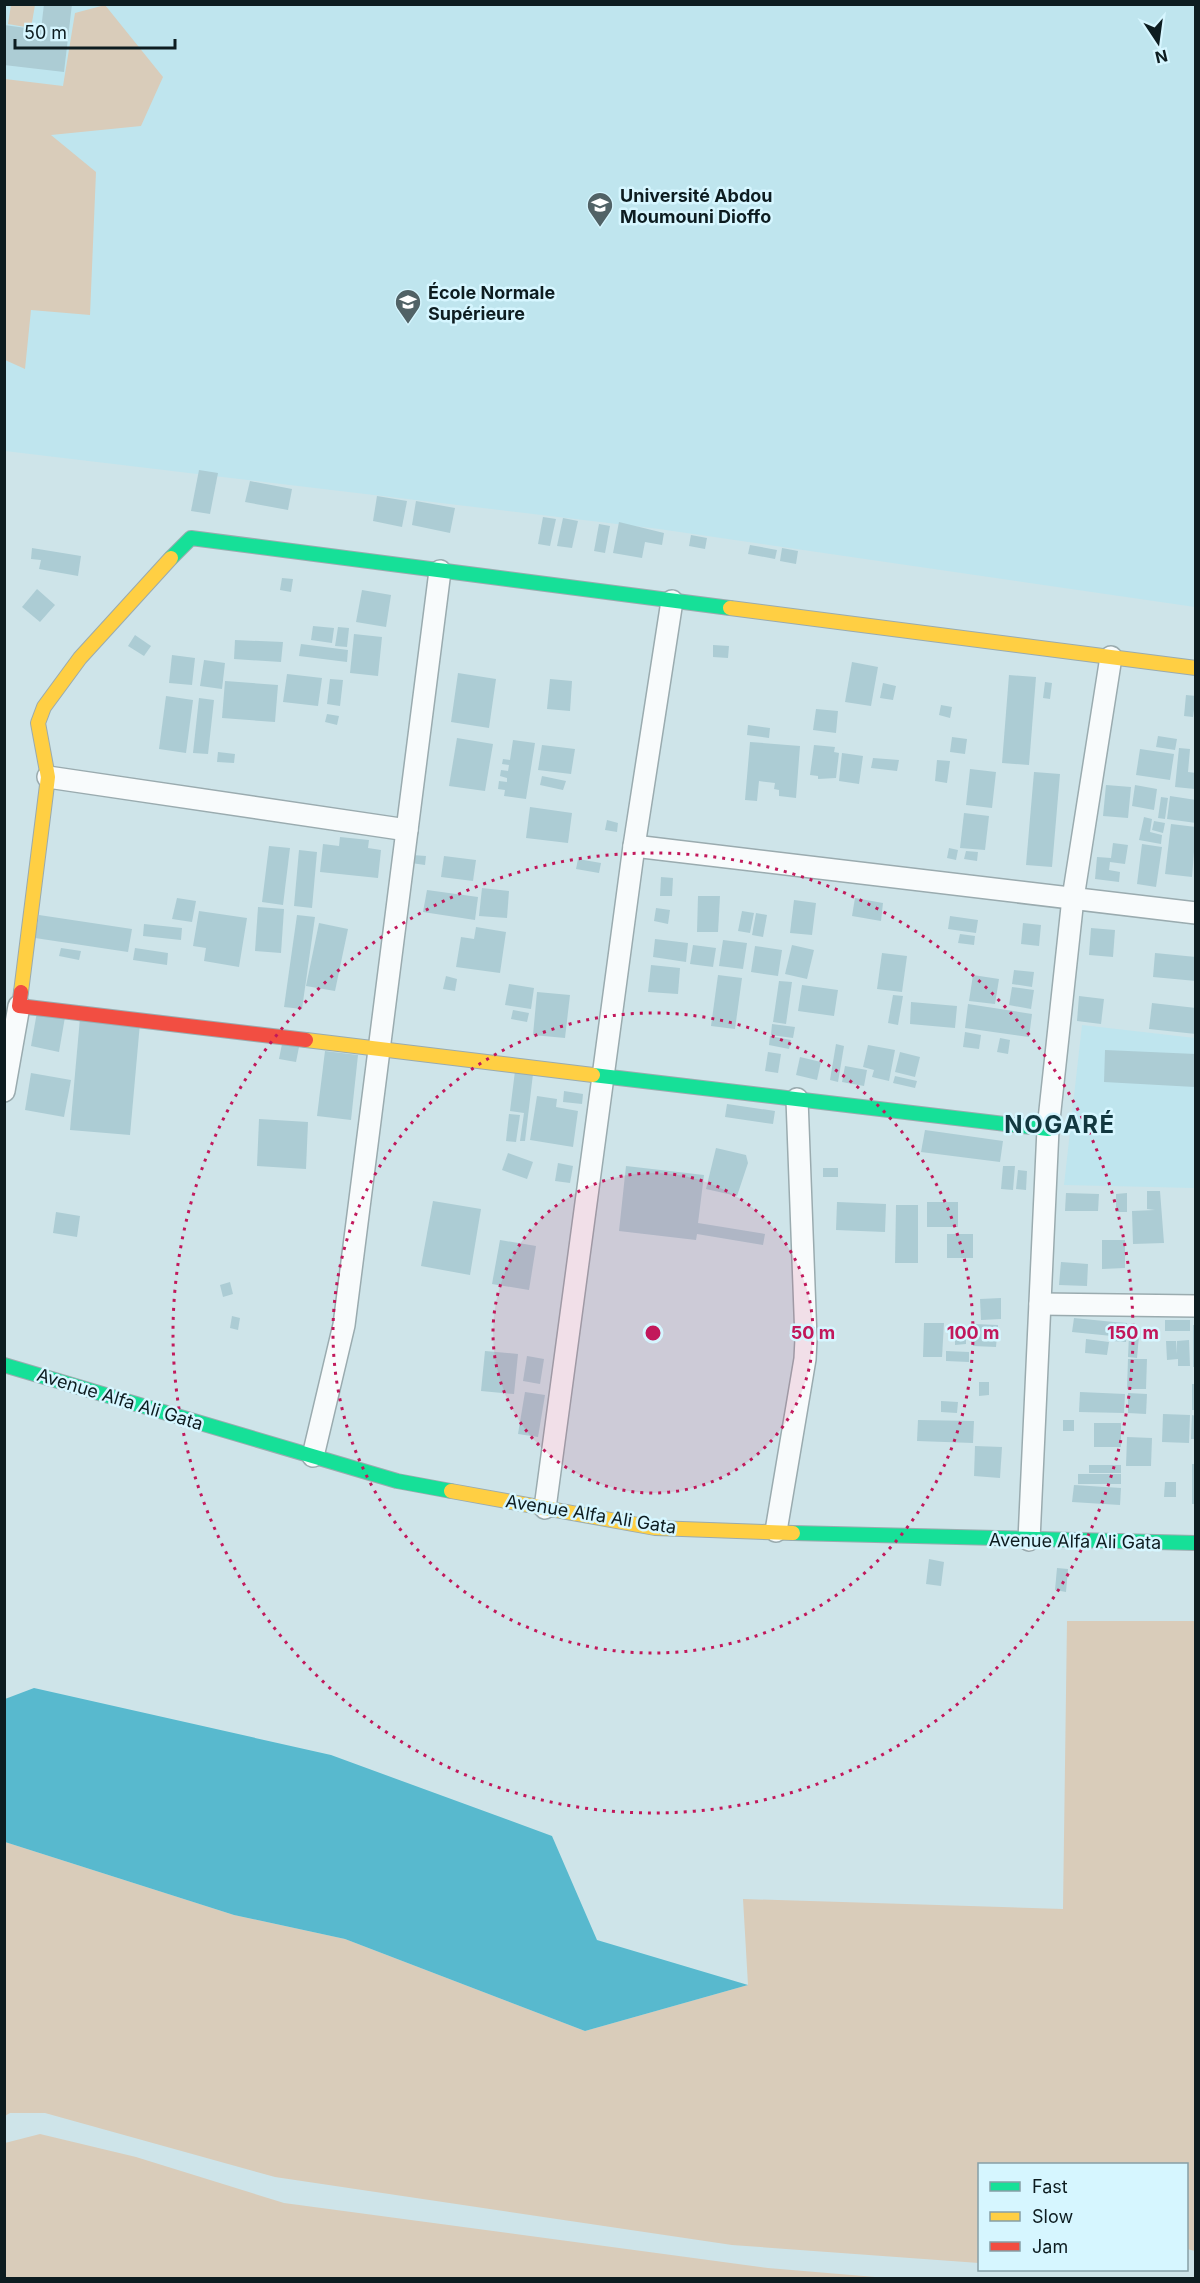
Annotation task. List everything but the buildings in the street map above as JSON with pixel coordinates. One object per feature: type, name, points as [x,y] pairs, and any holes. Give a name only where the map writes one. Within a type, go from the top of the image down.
[{"type":"street","points":[[4,1091],[19,1006],[48,777],[40,745],[38,721],[46,705],[116,616],[191,538],[1196,668]]},
{"type":"street","points":[[313,1456],[344,1324],[440,571]]},
{"type":"street","points":[[545,1508],[634,846],[672,601]]},
{"type":"street","points":[[1029,1540],[1048,1129],[1073,898],[1111,657]]},
{"type":"street","points":[[48,777],[407,830]]},
{"type":"street","points":[[634,846],[1196,913]]},
{"type":"street","points":[[19,1006],[1048,1129]]},
{"type":"street","points":[[776,1531],[806,1349],[797,1099]]},
{"type":"street","points":[[1040,1304],[1196,1306]]},
{"type":"street","name":"Avenue Alfa Ali Gata","points":[[4,1365],[397,1481],[655,1528],[1196,1543]]},
{"type":"shaded area","name":"Université Abdou Moumouni Dioffo","points":[[5,5],[1195,5],[1195,607],[659,529],[5,451]]},
{"type":"shaded area","points":[[11,5],[35,5],[31,28],[8,24]]},
{"type":"shaded area","points":[[105,5],[163,77],[141,126],[51,135],[96,172],[90,315],[31,310],[25,369],[5,360],[5,79],[63,86],[75,13]]},
{"type":"shaded area","points":[[1082,1025],[1195,1038],[1195,1188],[1064,1185]]},
{"type":"shaded area","points":[[1067,1621],[1195,1621],[1195,2251],[1188,2249],[1188,2163],[978,2163],[978,2263],[732,2245],[275,2177],[45,2113],[10,2113],[5,2116],[5,1842],[234,1915],[345,1939],[585,2031],[748,1985],[743,1899],[1063,1909]]},
{"type":"shaded area","points":[[40,2134],[136,2157],[284,2203],[768,2268],[887,2278],[5,2278],[5,2143]]},
{"type":"water","points":[[34,1688],[331,1755],[552,1836],[597,1940],[748,1985],[585,2031],[345,1939],[234,1915],[5,1842],[5,1699]]},
{"type":"traffic: fast","points":[[171,558],[191,538],[730,608]]},
{"type":"traffic: fast","points":[[593,1075],[1048,1129]]},
{"type":"traffic: fast","points":[[4,1365],[397,1481],[451,1491]]},
{"type":"traffic: fast","points":[[793,1533],[1196,1543]]},
{"type":"traffic: slow","points":[[21,992],[48,777],[38,723],[44,707],[80,658],[171,558]]},
{"type":"traffic: slow","points":[[730,608],[1196,668]]},
{"type":"traffic: slow","points":[[306,1040],[593,1075]]},
{"type":"traffic: slow","points":[[451,1491],[655,1528],[793,1533]]},
{"type":"traffic: jam","points":[[21,992],[19,1006],[306,1040]]},
{"type":"place","name":"Université Abdou Moumouni Dioffo","points":[[600,228]]},
{"type":"place","name":"École Normale Supérieure","points":[[408,325]]},
{"type":"district","name":"NOGARÉ","points":[[1060,1124]]}]
